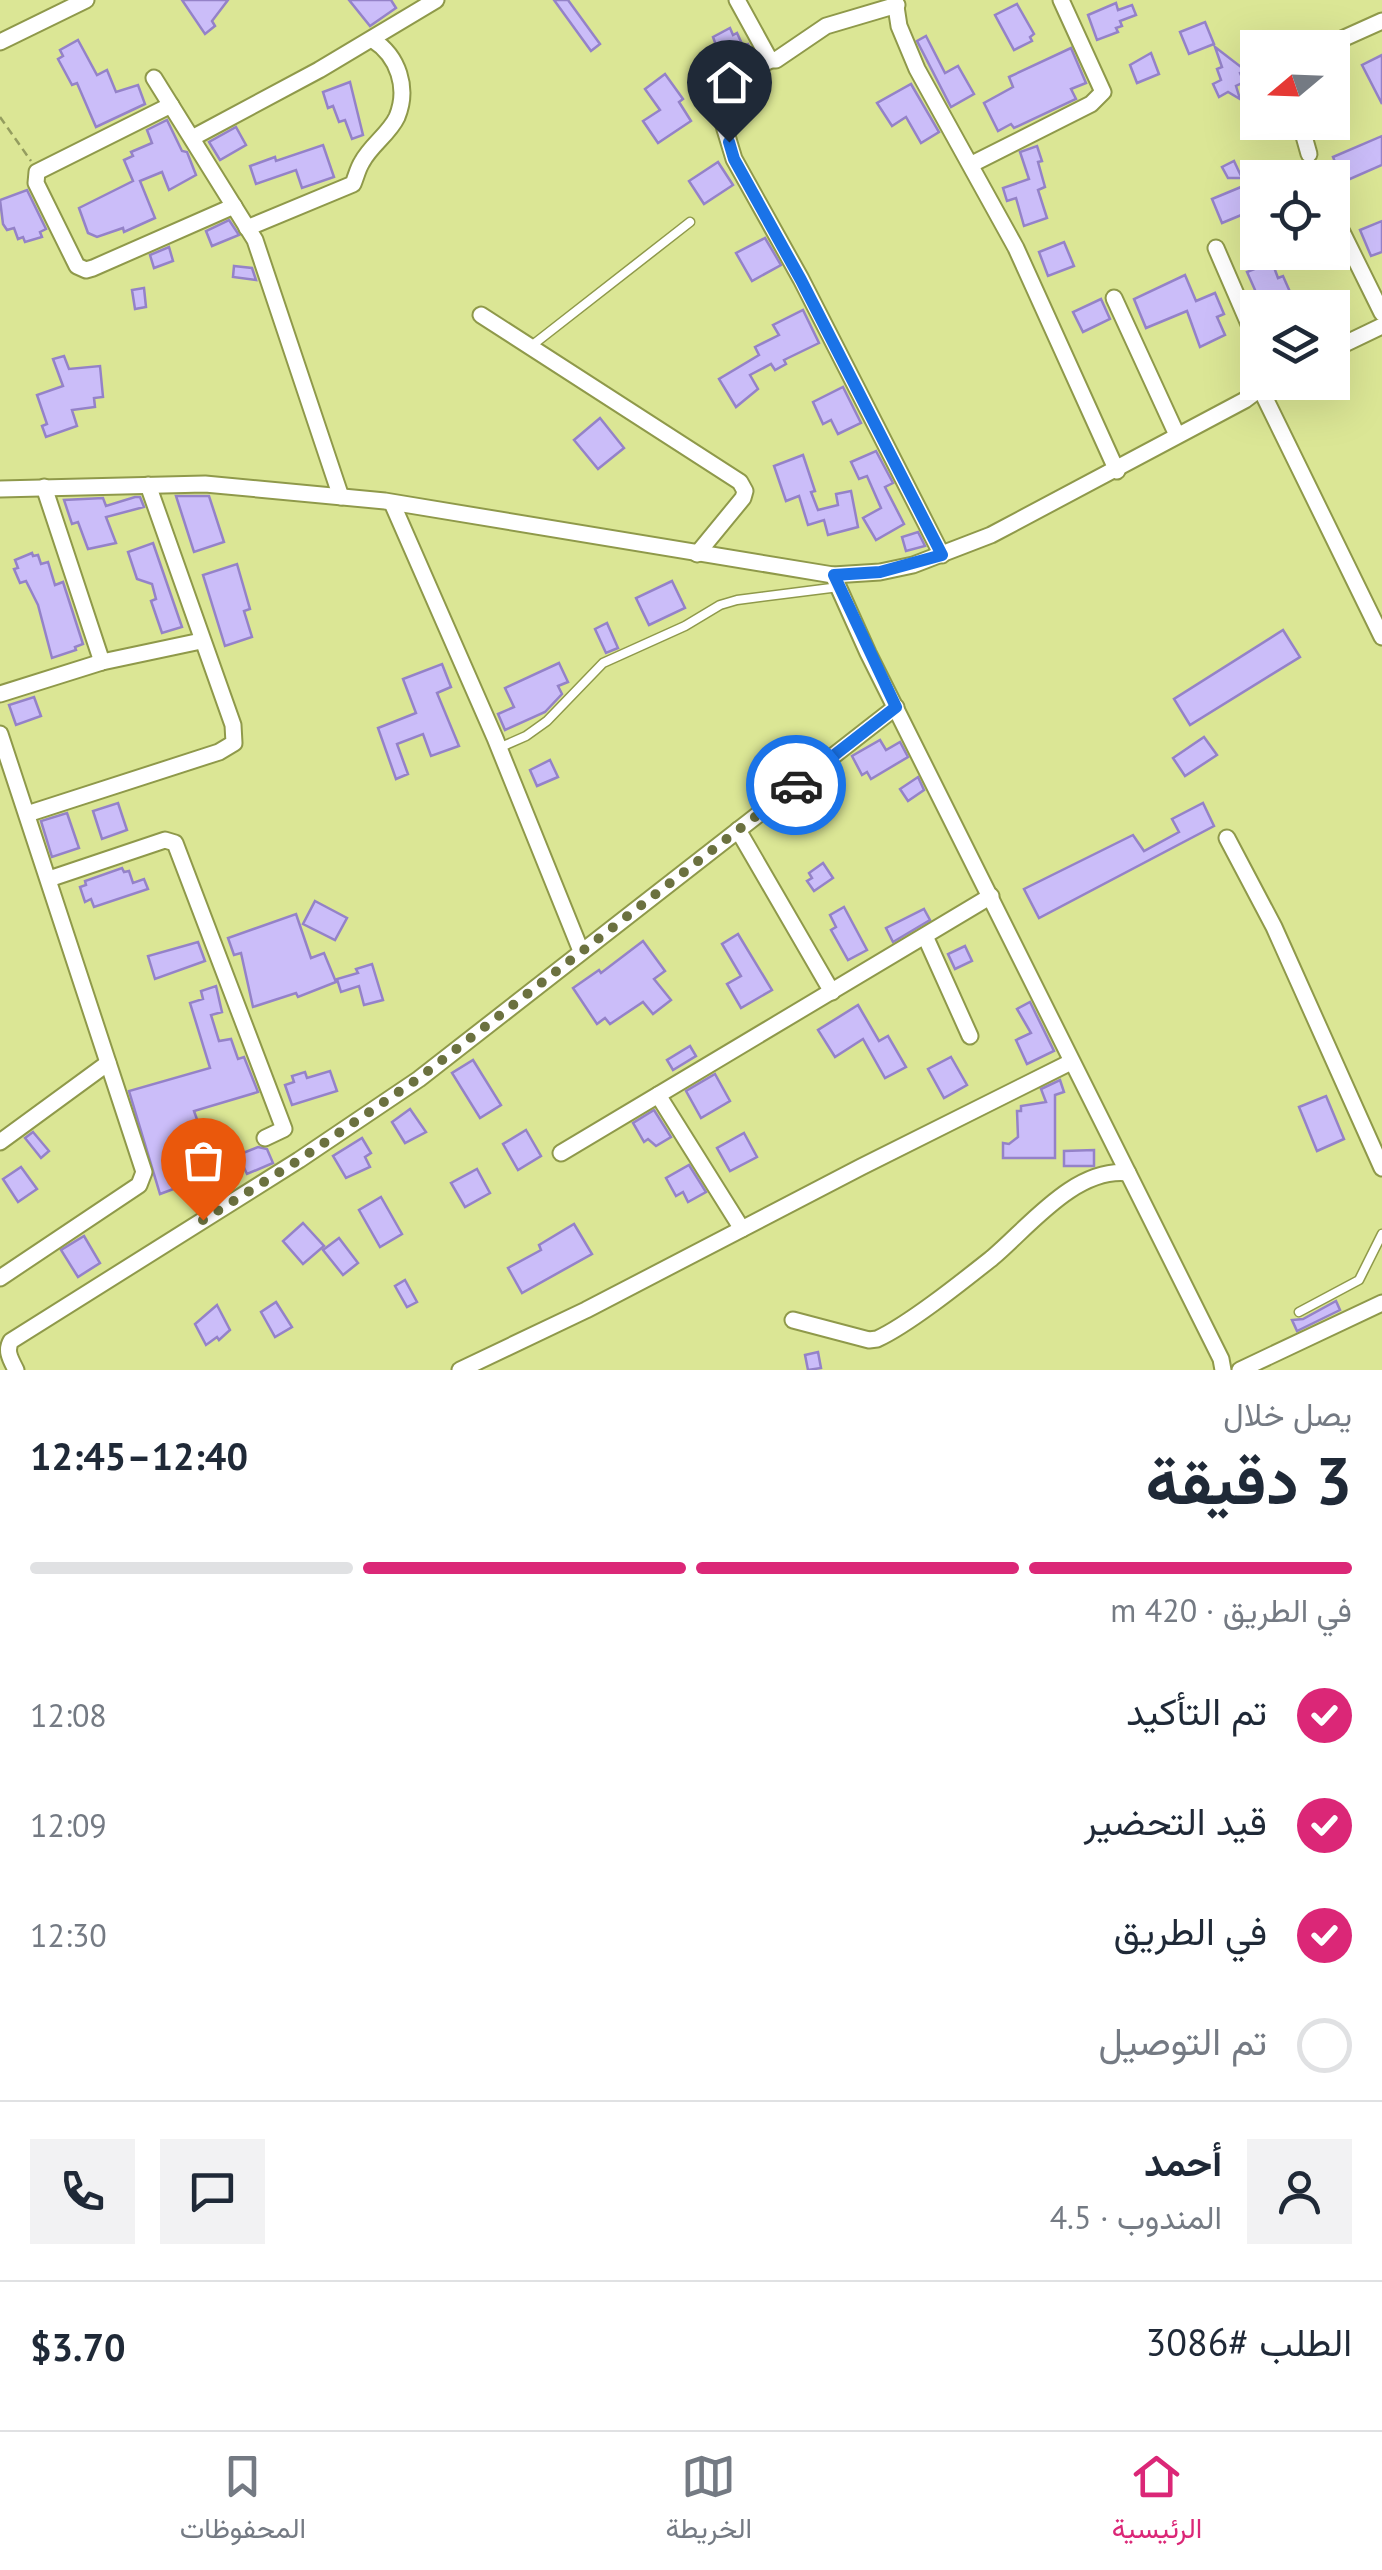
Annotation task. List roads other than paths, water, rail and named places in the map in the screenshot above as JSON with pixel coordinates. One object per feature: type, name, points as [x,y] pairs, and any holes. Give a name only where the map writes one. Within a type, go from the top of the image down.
[{"type":"street","points":[[0,42],[86,0]]},
{"type":"street","points":[[192,138],[373,40],[436,0]]},
{"type":"street","points":[[736,0],[770,60]]},
{"type":"street","points":[[972,164],[1090,104],[1103,92],[1061,0]]},
{"type":"street","points":[[942,555],[801,280],[734,159],[721,116],[730,84],[776,60],[826,26],[896,3],[898,26],[918,69],[1016,248],[1117,471]]},
{"type":"street","points":[[1350,35],[1382,21]]},
{"type":"street","points":[[247,228],[354,184],[361,164],[392,124],[402,90],[394,59],[373,40]]},
{"type":"street","points":[[154,78],[247,228],[265,266],[341,497]]},
{"type":"street","points":[[171,106],[38,172],[36,182],[81,270],[234,206]]},
{"type":"street","points":[[1305,140],[1309,154]]},
{"type":"street","points":[[1216,248],[1240,303]]},
{"type":"street","points":[[1350,248],[1382,313]]},
{"type":"street","points":[[1114,298],[1177,435]]},
{"type":"street","points":[[481,315],[740,482],[745,491],[743,498],[698,554]]},
{"type":"street","points":[[1350,341],[1382,326]]},
{"type":"street","points":[[0,488],[205,484],[341,497],[698,554],[836,581],[942,555],[991,535],[1117,471],[1240,400]]},
{"type":"street","points":[[1272,400],[1382,636]]},
{"type":"street","points":[[28,814],[230,748],[236,737],[148,485]]},
{"type":"street","points":[[44,487],[102,662]]},
{"type":"street","points":[[392,503],[499,747],[581,952]]},
{"type":"street","points":[[836,581],[1223,1370]]},
{"type":"street","points":[[0,694],[102,662],[201,641]]},
{"type":"street","points":[[16,1370],[9,1357],[8,1346],[12,1341],[299,1160],[419,1078],[896,707]]},
{"type":"street","points":[[0,734],[143,1178],[139,1185],[0,1278]]},
{"type":"street","points":[[738,830],[832,992]]},
{"type":"street","points":[[1227,838],[1274,927],[1382,1168]]},
{"type":"street","points":[[49,879],[165,840],[175,844],[284,1129],[265,1138]]},
{"type":"street","points":[[561,1154],[991,896]]},
{"type":"street","points":[[925,936],[970,1036]]},
{"type":"street","points":[[460,1370],[586,1310],[1071,1062]]},
{"type":"street","points":[[0,1142],[108,1063]]},
{"type":"street","points":[[658,1095],[742,1229]]},
{"type":"street","points":[[792,1320],[876,1339],[990,1260],[1068,1193],[1092,1178],[1112,1172],[1128,1174]]},
{"type":"street","points":[[1240,1370],[1382,1303]]},
{"type":"lane","points":[[530,347],[690,222]]},
{"type":"lane","points":[[499,747],[526,736],[547,721],[603,663],[685,626],[720,605],[836,581]]},
{"type":"lane","points":[[1299,1312],[1359,1280],[1382,1234]]}]
